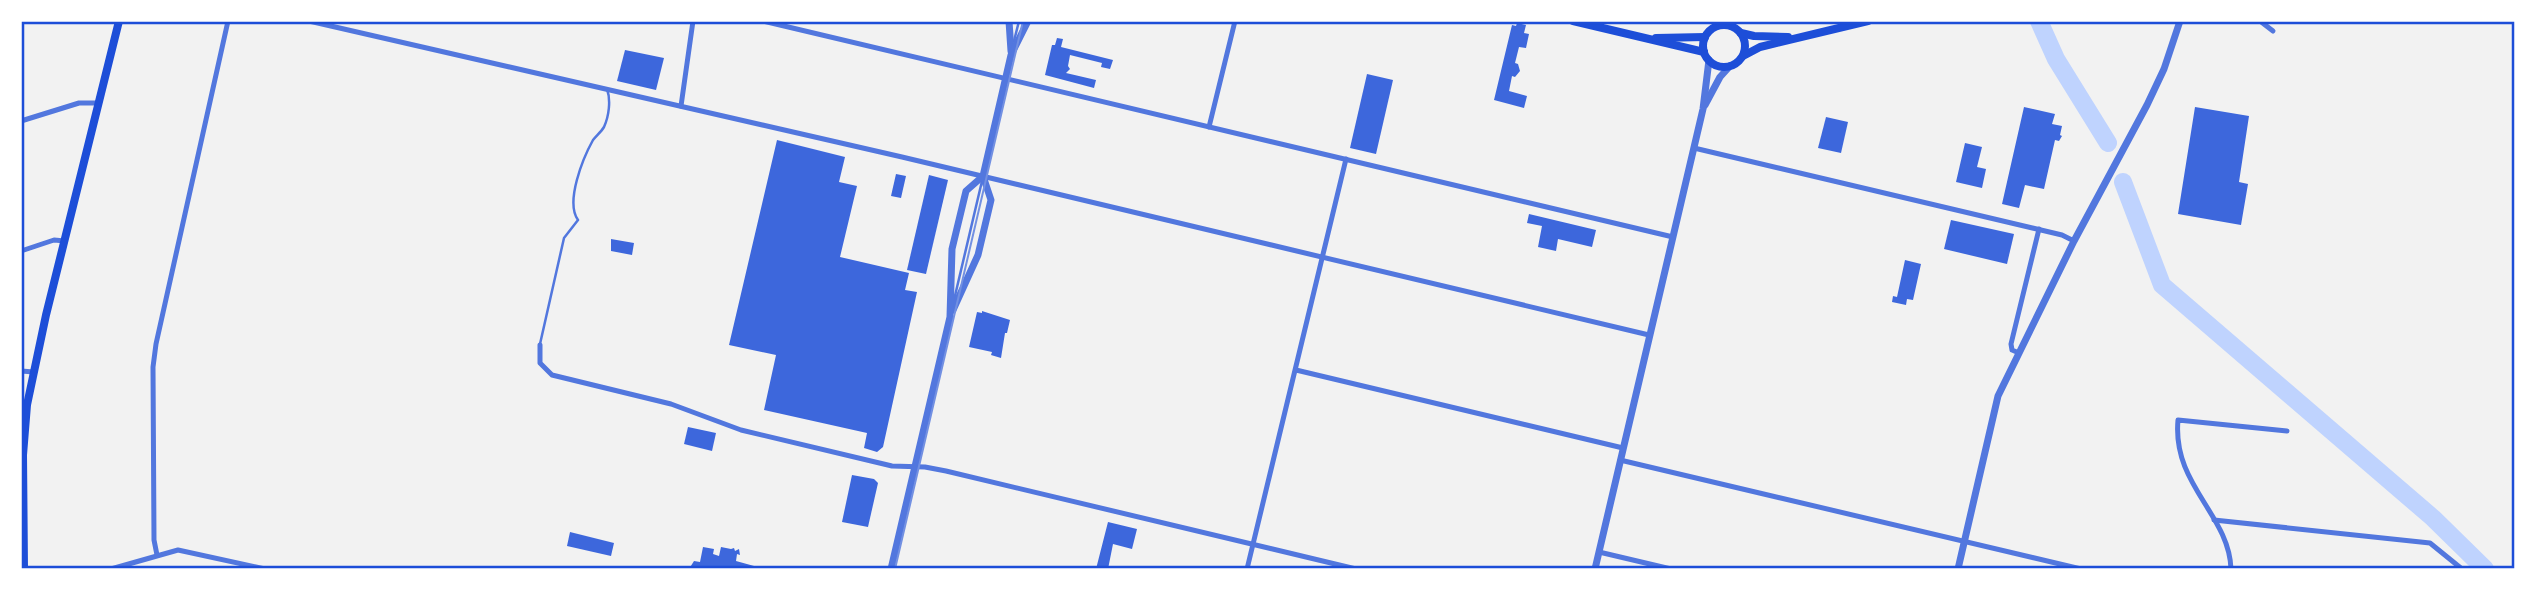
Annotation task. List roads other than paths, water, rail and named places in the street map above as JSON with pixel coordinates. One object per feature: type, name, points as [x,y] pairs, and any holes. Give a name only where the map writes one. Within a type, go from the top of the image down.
[{"type":"main road","points":[[24,569],[22,483],[27,405],[119,21]]},
{"type":"main road","points":[[1573,21],[1651,38],[1707,56],[1719,66],[1730,66],[1755,49],[1868,21]]},
{"type":"main road","points":[[1651,38],[1705,37],[1714,28],[1726,25],[1754,36],[1798,38]]},
{"type":"main road","points":[[1741,33],[1745,44],[1743,56]]},
{"type":"main road","points":[[1705,37],[1707,56]]},
{"type":"street","points":[[157,555],[154,540],[153,367],[156,344],[228,21]]},
{"type":"street","points":[[309,21],[983,176],[1649,335]]},
{"type":"street","points":[[681,106],[693,21]]},
{"type":"street","points":[[763,21],[1673,236]]},
{"type":"street","points":[[1009,21],[1011,55]]},
{"type":"street","points":[[950,317],[974,268],[980,246],[991,200],[983,176],[1011,55],[1028,21]]},
{"type":"street","points":[[1209,127],[1235,21]]},
{"type":"street","points":[[1958,569],[1998,396],[2074,241],[2164,69],[2180,21]]},
{"type":"street","points":[[2260,21],[2273,31]]},
{"type":"street","points":[[1595,569],[1703,109],[1707,56]]},
{"type":"street","points":[[1703,109],[1720,77],[1730,66]]},
{"type":"street","points":[[21,121],[79,103],[99,103]]},
{"type":"street","points":[[1694,148],[2039,229],[2074,241]]},
{"type":"street","points":[[1247,569],[1346,159]]},
{"type":"street","points":[[891,569],[950,317],[952,249],[965,194],[968,188],[983,176]]},
{"type":"street","points":[[2019,353],[2012,350],[2011,344],[2039,229]]},
{"type":"street","points":[[21,251],[54,240],[65,241]]},
{"type":"street","points":[[540,345],[540,363],[547,372],[558,378],[671,404],[741,430],[892,466],[942,470],[1356,569]]},
{"type":"street","points":[[1296,370],[1623,448]]},
{"type":"street","points":[[21,371],[34,372]]},
{"type":"street","points":[[2231,569],[2227,545],[2191,484],[2183,463],[2177,436],[2178,421],[2287,431]]},
{"type":"street","points":[[1620,460],[2081,569]]},
{"type":"street","points":[[2214,520],[2430,543],[2462,569]]},
{"type":"street","points":[[111,569],[171,550],[184,550],[265,569]]},
{"type":"street","points":[[1599,552],[1671,569]]},
{"type":"lane","points":[[1011,55],[1019,21]]},
{"type":"lane","points":[[540,345],[564,238],[578,220],[572,206],[581,166],[596,136],[604,128],[611,99],[607,89]]},
{"type":"lane","points":[[950,317],[983,176]]},
{"type":"waterway","points":[[2039,21],[2056,59],[2108,143]]},
{"type":"waterway","points":[[2123,182],[2162,285],[2433,518],[2485,569]]},
{"type":"tram line","points":[[895,569],[1023,21]]}]
